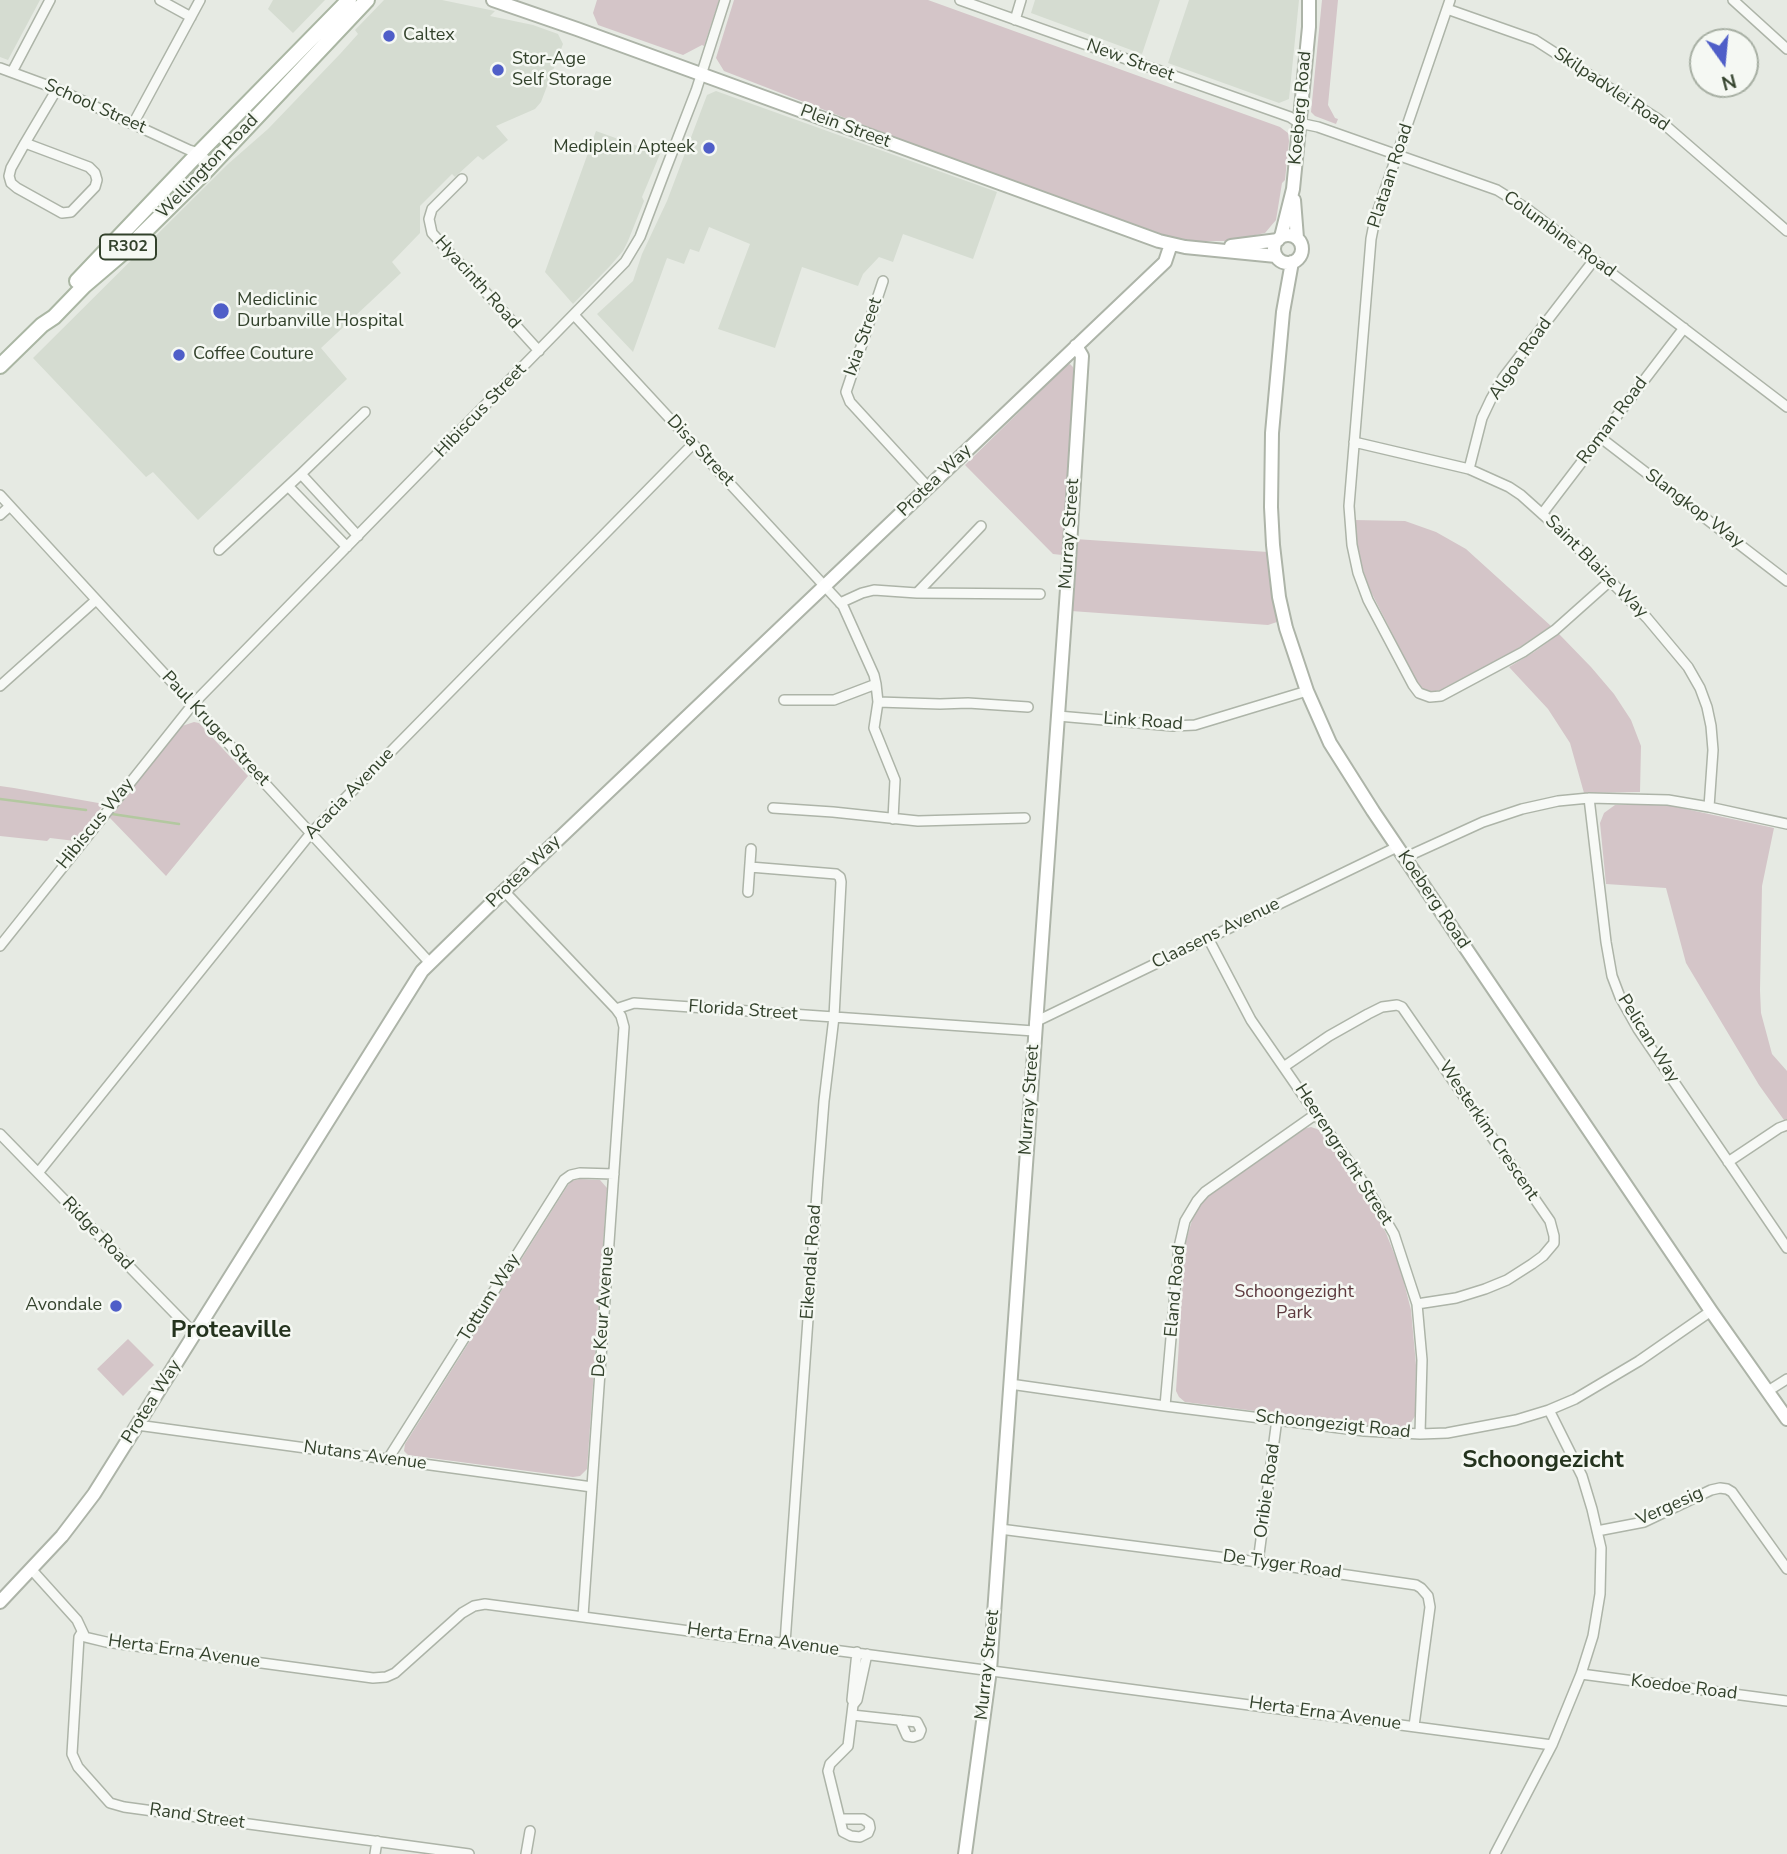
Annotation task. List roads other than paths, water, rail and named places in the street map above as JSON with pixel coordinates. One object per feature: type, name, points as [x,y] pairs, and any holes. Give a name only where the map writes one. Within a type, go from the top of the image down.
[{"type":"main road","name":"Wellington Road","points":[[0,366],[42,324],[54,317],[84,286],[125,251],[207,169],[367,0]]},
{"type":"main road","name":"Wellington Road","points":[[42,324],[47,312],[193,155],[348,1]]},
{"type":"street","points":[[12,72],[50,0]]},
{"type":"street","points":[[160,0],[191,17]]},
{"type":"street","points":[[133,124],[200,0]]},
{"type":"street","name":"Plein Street","points":[[493,0],[1171,244],[1282,259]]},
{"type":"street","name":"Hibiscus Street","points":[[193,704],[618,270],[636,244],[701,75],[725,0]]},
{"type":"street","name":"New Street","points":[[960,0],[1290,117],[1299,123]]},
{"type":"street","points":[[1015,20],[1021,0]]},
{"type":"street","name":"Koeberg Road","points":[[1280,238],[1293,189],[1312,0]]},
{"type":"street","points":[[1733,0],[1787,49]]},
{"type":"street","name":"Plataan Road","points":[[1448,5],[1375,219],[1371,239],[1349,506],[1356,566],[1368,600],[1412,685],[1419,694],[1430,698],[1441,696],[1513,659],[1555,630],[1610,581]]},
{"type":"street","name":"Skilpadvlei Road","points":[[1448,5],[1535,40],[1658,119],[1787,231]]},
{"type":"street","name":"School Street","points":[[0,68],[57,89],[133,124],[193,155],[207,169]]},
{"type":"street","points":[[25,143],[89,167],[95,173],[95,187],[71,212],[62,213],[16,188],[9,172],[25,143],[57,89]]},
{"type":"street","name":"Columbine Road","points":[[1299,123],[1398,154],[1512,198],[1787,407]]},
{"type":"street","name":"Hyacinth Road","points":[[462,179],[432,209],[429,219],[432,233],[539,351]]},
{"type":"street","name":"Koeberg Road","points":[[1293,189],[1297,238]]},
{"type":"street","points":[[1280,238],[1297,238],[1302,252],[1299,258],[1282,259],[1274,247],[1280,238]]},
{"type":"street","name":"Plein Street","points":[[1199,249],[1257,244],[1280,238]]},
{"type":"street","name":"Protea Way","points":[[0,1602],[83,1510],[422,971],[1165,262],[1171,244]]},
{"type":"street","name":"Koeberg Road","points":[[1282,259],[1283,312],[1272,433],[1273,545],[1279,597],[1286,628],[1307,691],[1331,743],[1401,852],[1787,1419]]},
{"type":"street","name":"Algoa Road","points":[[1469,469],[1482,418],[1497,389],[1594,260]]},
{"type":"street","name":"Ixia Street","points":[[884,281],[846,392],[850,402],[928,488]]},
{"type":"street","name":"Disa Street","points":[[575,315],[825,586],[850,618],[876,684],[878,702],[874,728],[895,780],[893,819]]},
{"type":"street","name":"Roman Road","points":[[1542,514],[1684,328]]},
{"type":"street","name":"Murray Street","points":[[965,1854],[990,1670],[1082,356],[1076,346]]},
{"type":"street","points":[[219,550],[365,412]]},
{"type":"street","name":"Slangkop Way","points":[[1601,438],[1787,580]]},
{"type":"street","name":"Saint Blaize Way","points":[[1354,442],[1469,469],[1509,487],[1542,514],[1647,618],[1688,667],[1699,688],[1711,726],[1713,750],[1709,807]]},
{"type":"street","name":"Acacia Avenue","points":[[38,1173],[311,833],[693,444]]},
{"type":"street","points":[[301,474],[358,536]]},
{"type":"street","points":[[288,486],[347,547]]},
{"type":"street","name":"Paul Kruger Street","points":[[0,495],[430,963]]},
{"type":"street","points":[[0,515],[10,506]]},
{"type":"street","points":[[917,593],[981,526]]},
{"type":"street","points":[[840,603],[874,590],[1040,594]]},
{"type":"street","points":[[0,686],[96,600]]},
{"type":"street","points":[[784,700],[834,700],[876,684]]},
{"type":"street","name":"Link Road","points":[[1058,716],[1173,726],[1195,725],[1307,691]]},
{"type":"street","points":[[878,702],[1028,707]]},
{"type":"street","name":"Hibiscus Way","points":[[0,946],[193,704]]},
{"type":"street","name":"Claasens Avenue","points":[[1035,1026],[1208,937],[1401,852],[1522,809],[1589,798],[1668,800],[1787,824]]},
{"type":"street","name":"Pelican Way","points":[[1589,798],[1606,942],[1619,997],[1629,1016],[1787,1248]]},
{"type":"street","points":[[773,808],[834,811],[918,821],[1025,818]]},
{"type":"street","points":[[748,892],[751,849]]},
{"type":"street","name":"Eikendal Road","points":[[750,867],[836,874],[841,881],[834,1017],[820,1152],[785,1643]]},
{"type":"street","points":[[503,891],[617,1009]]},
{"type":"street","name":"Heerengracht Street","points":[[1208,937],[1251,1020],[1383,1213],[1402,1255],[1417,1304],[1422,1360],[1420,1434]]},
{"type":"street","name":"Florida Street","points":[[617,1009],[634,1003],[834,1017],[1035,1026]]},
{"type":"street","name":"Westerkim Crescent","points":[[1284,1066],[1368,1014],[1390,1005],[1402,1007],[1550,1222],[1553,1243],[1543,1256],[1532,1264],[1486,1290],[1417,1304]]},
{"type":"street","name":"De Keur Avenue","points":[[583,1616],[624,1027],[617,1009]]},
{"type":"street","name":"Eland Road","points":[[1165,1406],[1179,1247],[1185,1221],[1205,1192],[1315,1114]]},
{"type":"street","points":[[1728,1161],[1787,1125]]},
{"type":"street","name":"Ridge Road","points":[[0,1134],[194,1333]]},
{"type":"street","name":"Tottum Way","points":[[388,1459],[564,1180],[580,1173],[614,1174]]},
{"type":"street","name":"Schoongezigt Road","points":[[1010,1384],[1364,1431],[1447,1433],[1516,1420],[1574,1399],[1639,1362],[1711,1311]]},
{"type":"street","points":[[1768,1391],[1787,1379]]},
{"type":"street","points":[[1495,1854],[1552,1745],[1581,1674],[1593,1636],[1600,1594],[1601,1548],[1582,1476],[1549,1410]]},
{"type":"street","name":"Oribie Road","points":[[1258,1562],[1277,1419]]},
{"type":"street","name":"Nutans Avenue","points":[[137,1425],[592,1487]]},
{"type":"street","name":"Vergesig","points":[[1597,1531],[1644,1522],[1711,1490],[1727,1489],[1732,1492],[1787,1569]]},
{"type":"street","name":"De Tyger Road","points":[[1000,1529],[1411,1583],[1425,1591],[1430,1610],[1414,1726]]},
{"type":"street","points":[[32,1569],[76,1620],[82,1632]]},
{"type":"street","name":"Herta Erna Avenue","points":[[82,1632],[85,1637],[106,1642],[379,1678],[399,1671],[462,1613],[474,1606],[492,1604],[1552,1745]]},
{"type":"street","name":"Rand Street","points":[[82,1632],[79,1637],[72,1754],[83,1773],[110,1803],[469,1854]]},
{"type":"street","points":[[841,1819],[828,1771],[830,1764],[848,1746],[853,1710],[852,1696],[862,1653]]},
{"type":"street","name":"Koedoe Road","points":[[1581,1674],[1787,1701]]},
{"type":"street","points":[[853,1710],[900,1720]]},
{"type":"street","points":[[526,1854],[530,1831]]},
{"type":"street","points":[[375,1854],[377,1841]]},
{"type":"waterway","points":[[0,799],[86,810]]},
{"type":"waterway","points":[[112,814],[179,824]]},
{"type":"place","name":"Caltex","points":[[389,36]]},
{"type":"place","name":"Stor-Age Self Storage","points":[[498,70]]},
{"type":"place","name":"Mediplein Apteek","points":[[709,148]]},
{"type":"place","name":"Mediclinic Durbanville Hospital","points":[[221,311]]},
{"type":"place","name":"Coffee Couture","points":[[179,355]]},
{"type":"place","name":"Avondale","points":[[116,1306]]},
{"type":"district","name":"Proteaville","points":[[231,1331]]},
{"type":"district","name":"Schoongezicht","points":[[1543,1461]]},
{"type":"park label","name":"Schoongezight Park","points":[[1294,1303]]}]
